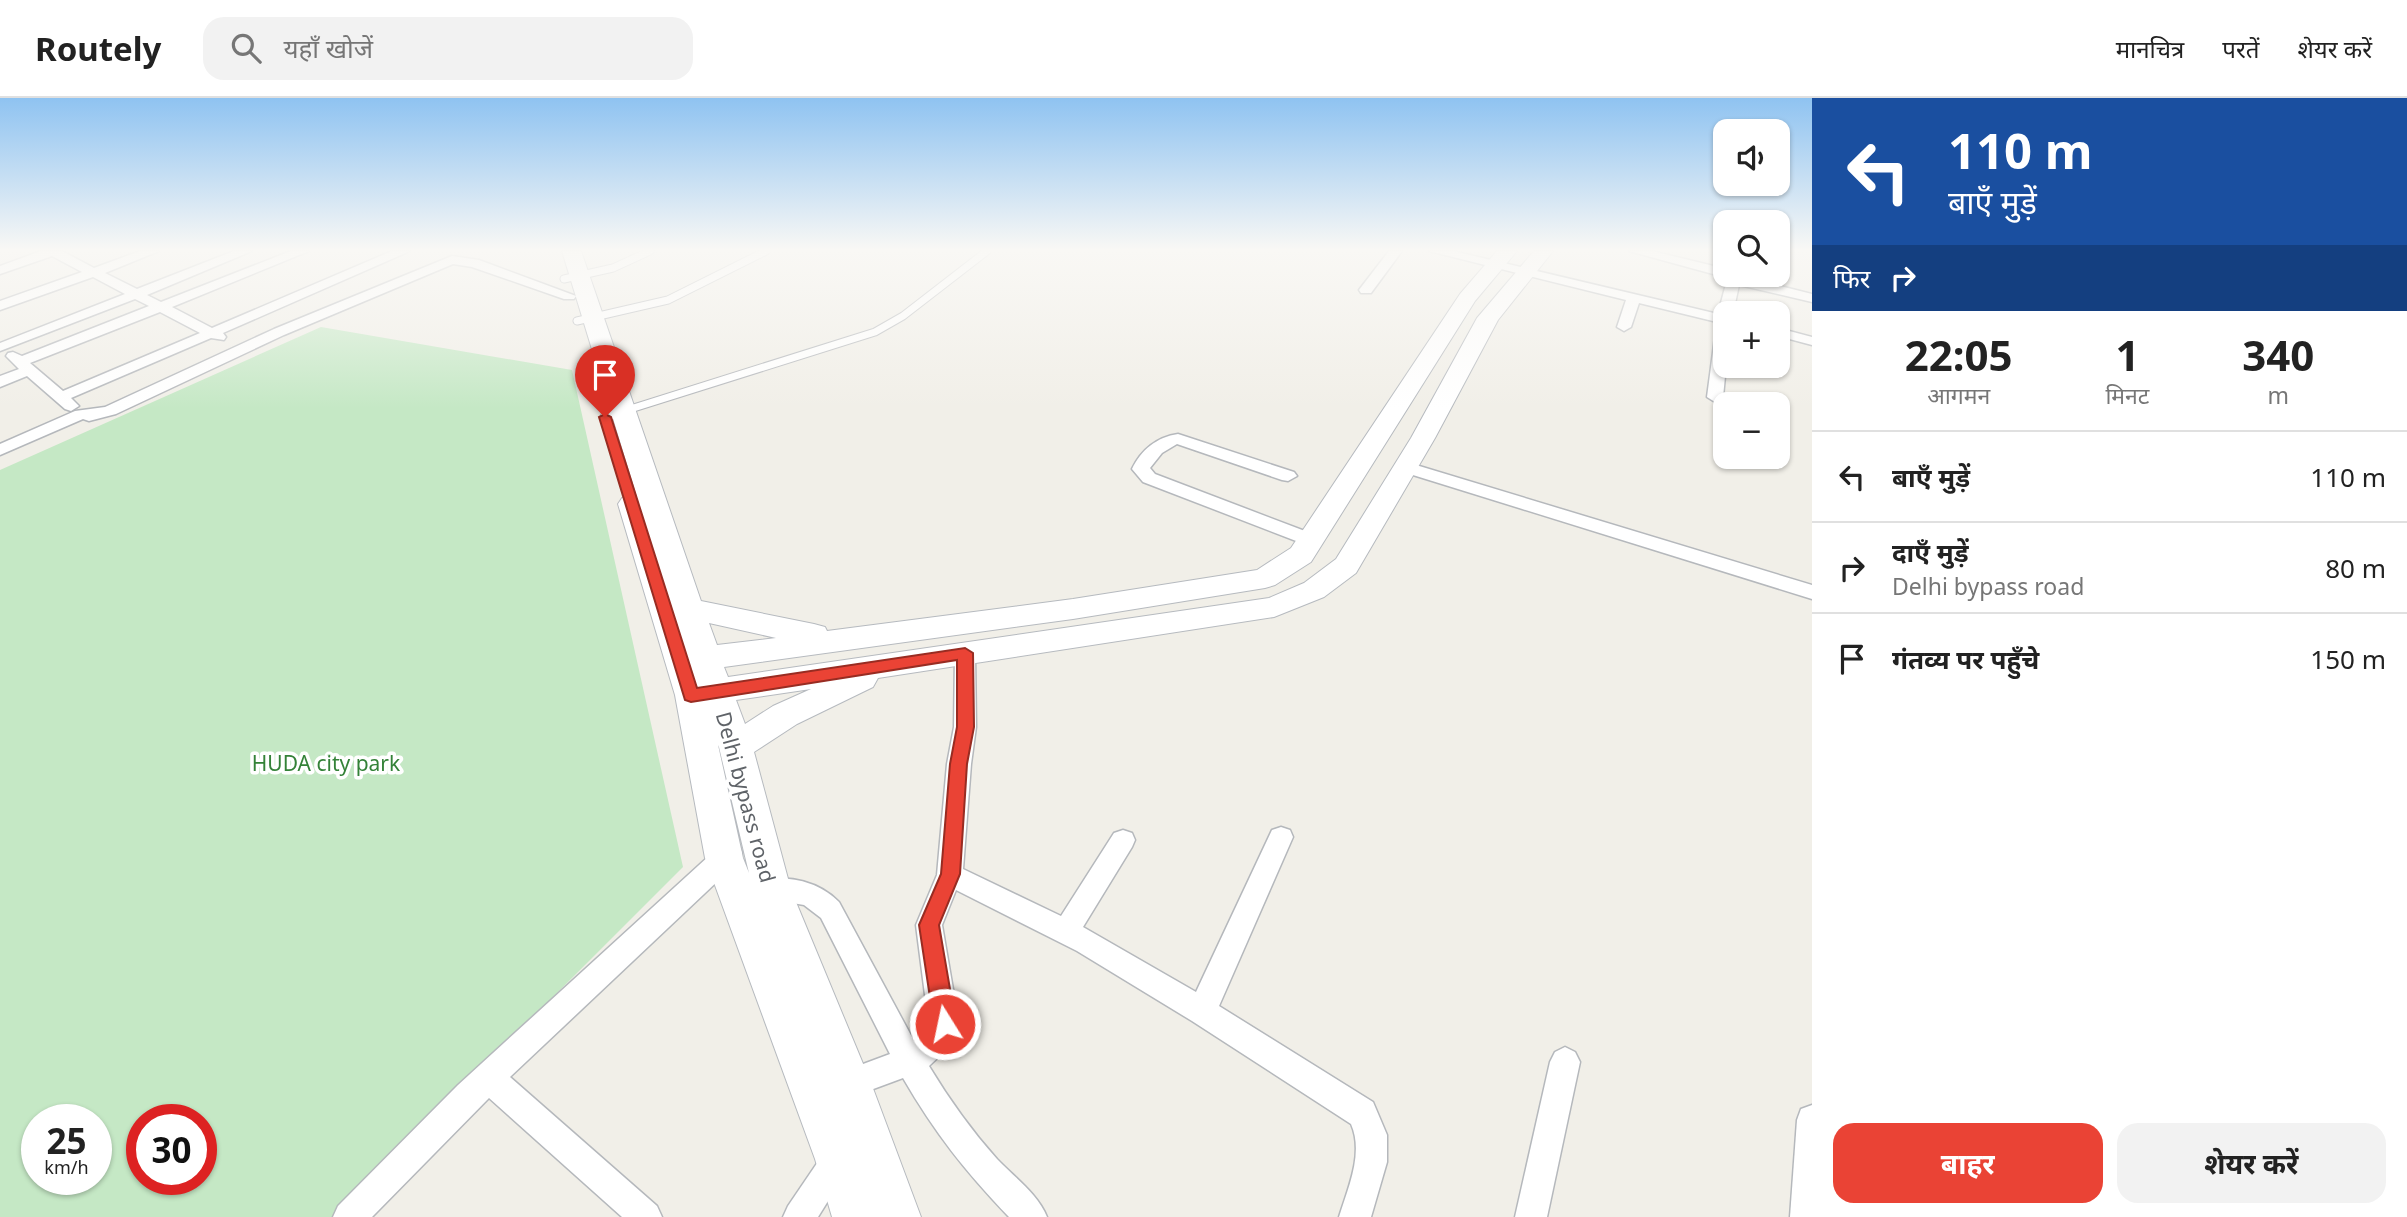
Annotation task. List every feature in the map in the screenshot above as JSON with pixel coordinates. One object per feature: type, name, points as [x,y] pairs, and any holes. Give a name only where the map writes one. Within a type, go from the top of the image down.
[{"type":"main road","name":"Delhi bypass road","points":[[580,303],[704,693],[724,858],[838,1159],[856,1217]]},
{"type":"main road","points":[[693,660],[1073,609],[1265,578],[1301,555],[1463,303]]},
{"type":"main road","points":[[704,693],[1274,607],[1314,590],[1346,566],[1406,467],[1496,303]]},
{"type":"main road","name":"Delhi bypass road","points":[[614,414],[689,609],[693,660]]},
{"type":"main road","points":[[689,609],[843,640]]},
{"type":"main road","points":[[736,747],[785,715],[895,664]]},
{"type":"main road","name":"Delhi bypass road","points":[[704,693],[736,747],[772,890],[849,1083],[897,1217]]},
{"type":"street","points":[[113,303],[1,346],[81,414],[89,416],[110,411],[351,303]]},
{"type":"street","points":[[154,303],[242,350]]},
{"type":"street","points":[[0,382],[25,366],[171,303]]},
{"type":"street","points":[[61,397],[281,303]]},
{"type":"street","points":[[1624,327],[1632,303]]},
{"type":"street","points":[[1656,303],[1713,317]]},
{"type":"street","points":[[1790,335],[1812,341]]},
{"type":"street","points":[[0,450],[81,414]]},
{"type":"street","points":[[1288,476],[1178,439],[1168,441],[1142,463],[1141,469],[1149,478],[1160,484],[1311,540]]},
{"type":"street","points":[[1406,467],[1812,592]]},
{"type":"street","points":[[849,1083],[910,1060],[937,1042],[945,1024],[929,925],[950,874],[959,764],[965,727],[965,653]]},
{"type":"street","points":[[349,1217],[489,1078],[755,831]]},
{"type":"street","points":[[1202,1010],[1280,837]]},
{"type":"street","points":[[1066,931],[1123,840]]},
{"type":"street","points":[[950,874],[1066,931],[1202,1010],[1362,1113],[1372,1135],[1371,1162],[1354,1217]]},
{"type":"street","points":[[772,890],[810,893],[830,910],[891,1029],[943,1117],[985,1169],[1031,1217]]},
{"type":"street","points":[[1531,1217],[1565,1062]]},
{"type":"street","points":[[489,1078],[646,1217]]},
{"type":"street","points":[[1806,1217],[1812,1120]]},
{"type":"street","points":[[799,1217],[838,1159]]},
{"type":"lane","points":[[614,414],[875,332],[920,303]]},
{"type":"green space","name":"HUDA city park","points":[[321,327],[572,370],[683,867],[333,1217],[0,1217],[0,470]]},
{"type":"route","points":[[605,417],[691,695],[965,653],[965,727],[959,764],[950,874],[929,925],[945,1024]]}]
